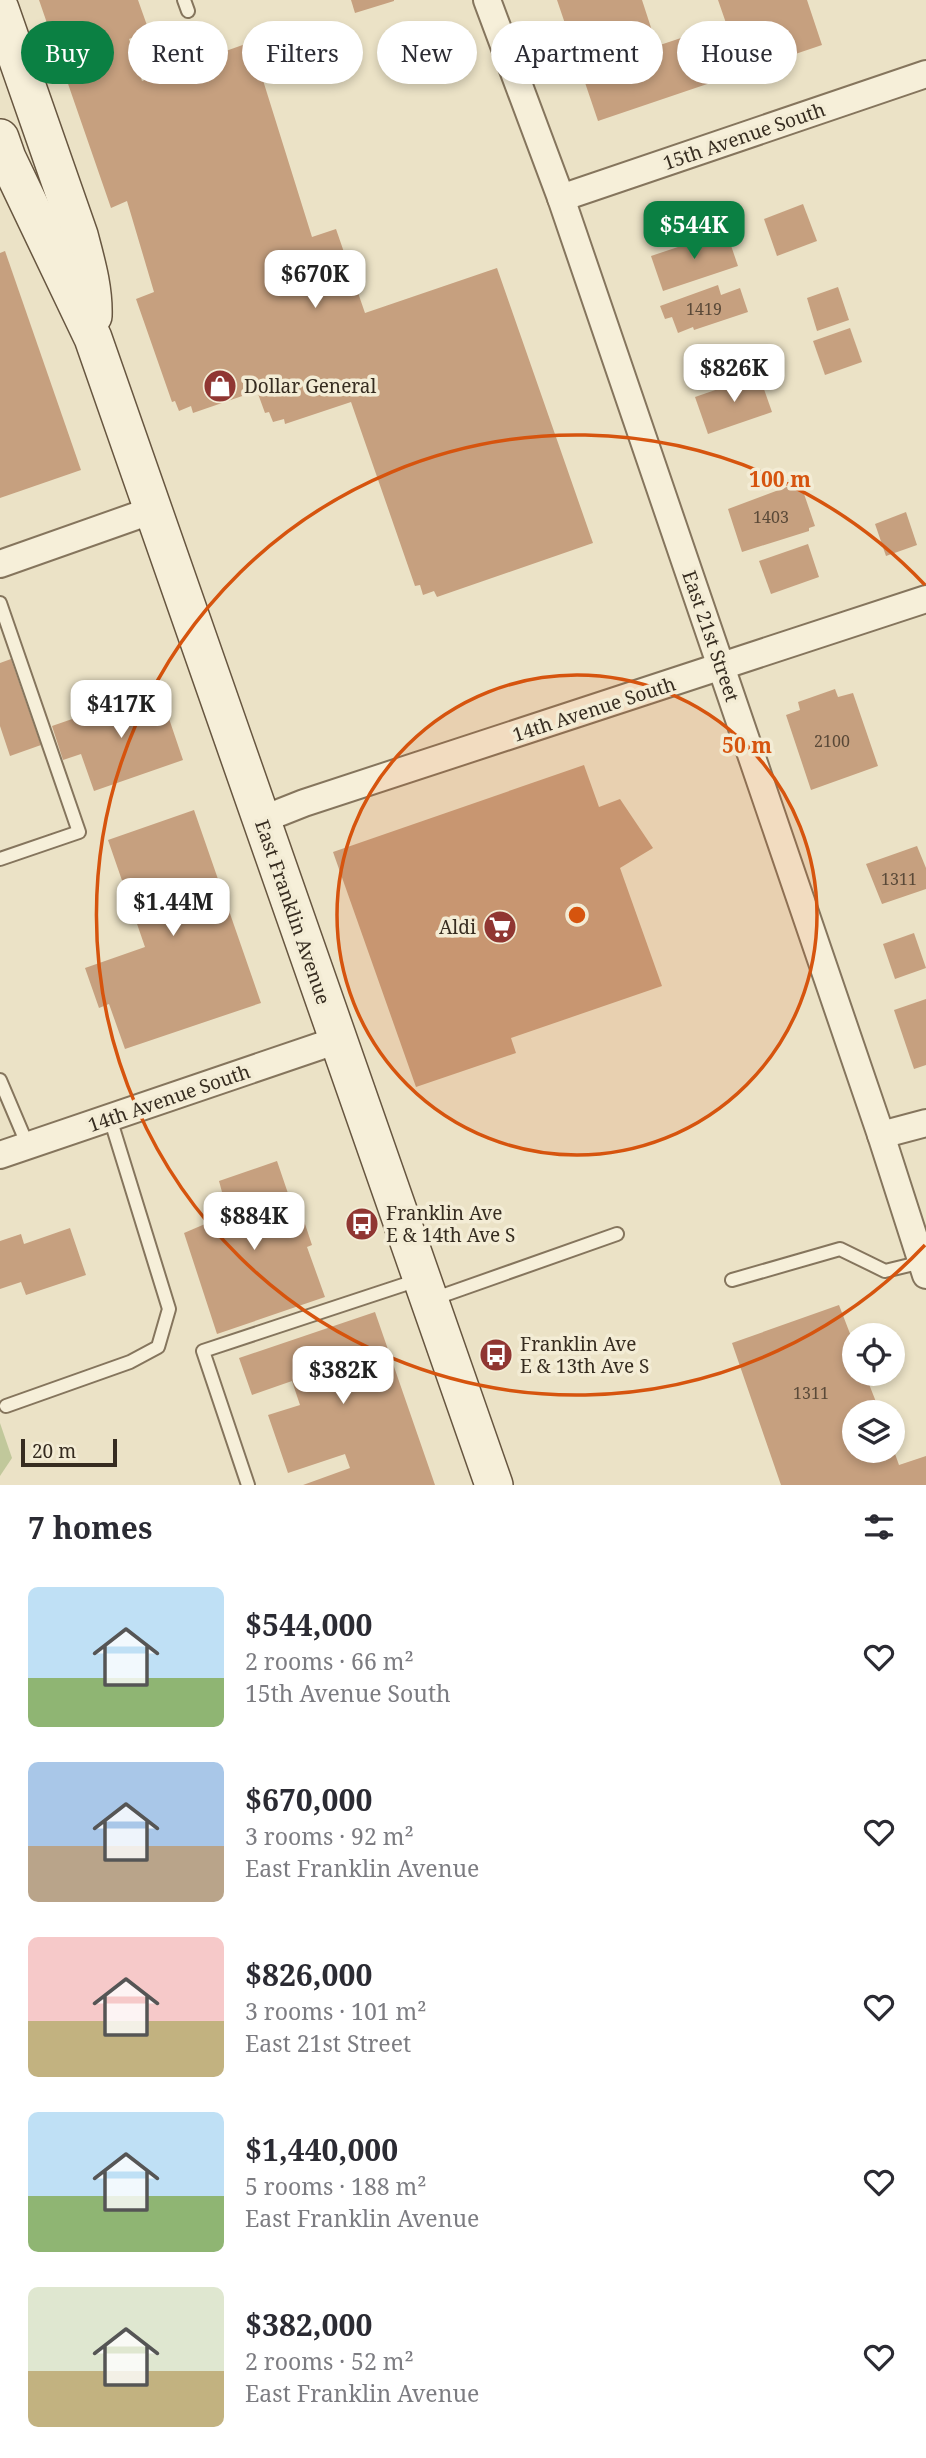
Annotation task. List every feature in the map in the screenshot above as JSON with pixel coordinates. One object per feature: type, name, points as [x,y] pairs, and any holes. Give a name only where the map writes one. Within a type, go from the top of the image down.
[{"type":"main road","name":"East Franklin Avenue","points":[[0,9],[79,235],[93,302],[93,338]]},
{"type":"main road","name":"East Franklin Avenue","points":[[0,138],[93,338],[494,1485]]},
{"type":"street","name":"East 21st Street","points":[[487,0],[561,198],[881,1135],[924,1269]]},
{"type":"street","name":"15th Avenue South","points":[[561,198],[926,74]]},
{"type":"street","points":[[0,564],[153,510]]},
{"type":"street","name":"14th Avenue South","points":[[261,820],[304,803],[926,599]]},
{"type":"street","name":"14th Avenue South","points":[[0,1155],[338,1040]]},
{"type":"street","points":[[881,1135],[926,1123]]},
{"type":"lane","points":[[0,603],[79,832],[0,859]]},
{"type":"lane","points":[[0,1080],[28,1146]]},
{"type":"lane","points":[[6,1406],[130,1362],[158,1348],[169,1309],[110,1118]]},
{"type":"lane","points":[[248,1485],[203,1351],[617,1234]]},
{"type":"lane","points":[[733,1280],[840,1249],[885,1271],[924,1269]]},
{"type":"green space","points":[[0,1423],[12,1458],[0,1476]]},
{"type":"building","points":[[39,0],[138,0],[145,21],[128,21],[128,84],[228,84],[228,50],[242,45],[242,84],[264,84],[312,237],[336,229],[365,313],[497,268],[593,543],[437,597],[434,591],[423,595],[420,585],[415,586],[351,402],[285,424],[284,419],[273,422],[269,412],[265,413],[257,391],[193,413],[191,406],[179,411],[175,401],[172,402],[136,299],[154,292],[127,201],[111,208],[68,84],[114,84],[114,21],[46,21]]},
{"type":"building","points":[[351,0],[394,0],[394,1],[355,13]]},
{"type":"building","points":[[557,0],[642,0],[649,21],[564,21]]},
{"type":"building","points":[[718,0],[807,0],[822,45],[797,53],[797,21],[725,21]]},
{"type":"building","points":[[677,39],[677,84],[707,84],[598,121],[585,84],[663,84],[663,44]]},
{"type":"building","points":[[803,204],[817,241],[777,256],[764,219]]},
{"type":"building","points":[[726,231],[738,266],[663,291],[651,256]]},
{"type":"building","points":[[5,251],[81,470],[0,498],[0,253]]},
{"type":"building","points":[[718,285],[721,295],[740,288],[748,312],[678,333],[672,317],[665,319],[660,306]]},
{"type":"building","points":[[838,287],[849,320],[817,331],[807,298]]},
{"type":"building","points":[[850,328],[862,362],[825,375],[813,341]]},
{"type":"building","points":[[759,375],[772,412],[708,434],[695,397]]},
{"type":"building","points":[[792,485],[801,485],[815,526],[809,528],[809,531],[742,552],[728,509]]},
{"type":"building","points":[[906,512],[917,545],[886,556],[875,524]]},
{"type":"building","points":[[808,544],[819,577],[771,594],[759,561]]},
{"type":"building","points":[[11,659],[41,745],[10,756],[0,726],[0,663]]},
{"type":"building","points":[[159,689],[183,760],[94,791],[81,754],[63,760],[52,726]]},
{"type":"building","points":[[835,689],[838,697],[853,693],[878,766],[811,790],[786,715],[800,710],[798,702]]},
{"type":"building","name":"Aldi","points":[[584,765],[599,807],[620,799],[653,848],[620,868],[662,986],[511,1038],[516,1053],[416,1087],[333,852]]},
{"type":"building","points":[[194,810],[261,1003],[125,1049],[109,1004],[99,1008],[85,968],[145,947],[108,840]]},
{"type":"building","points":[[917,846],[926,868],[926,889],[882,904],[866,864]]},
{"type":"building","points":[[914,933],[926,968],[895,979],[883,944]]},
{"type":"building","points":[[926,999],[926,1065],[914,1069],[894,1010]]},
{"type":"building","points":[[277,1161],[294,1211],[300,1209],[312,1245],[307,1247],[325,1297],[217,1334],[184,1233],[212,1221],[207,1209],[225,1203],[219,1181]]},
{"type":"building","points":[[70,1228],[86,1275],[26,1295],[21,1282],[0,1289],[0,1241],[21,1234],[24,1244]]},
{"type":"building","points":[[839,1305],[846,1323],[842,1323],[842,1386],[870,1386],[875,1400],[842,1400],[842,1463],[899,1465],[926,1456],[926,1485],[781,1485],[732,1343]]},
{"type":"building","points":[[375,1312],[435,1485],[303,1485],[350,1468],[345,1454],[288,1473],[268,1415],[300,1405],[292,1381],[252,1395],[239,1358]]},
{"type":"place","name":"Dollar General","points":[[220,386]]},
{"type":"place","name":"Aldi","points":[[500,927]]},
{"type":"place","name":"Franklin Ave E & 14th Ave S","points":[[362,1224]]},
{"type":"place","name":"Franklin Ave E & 13th Ave S","points":[[496,1355]]}]
